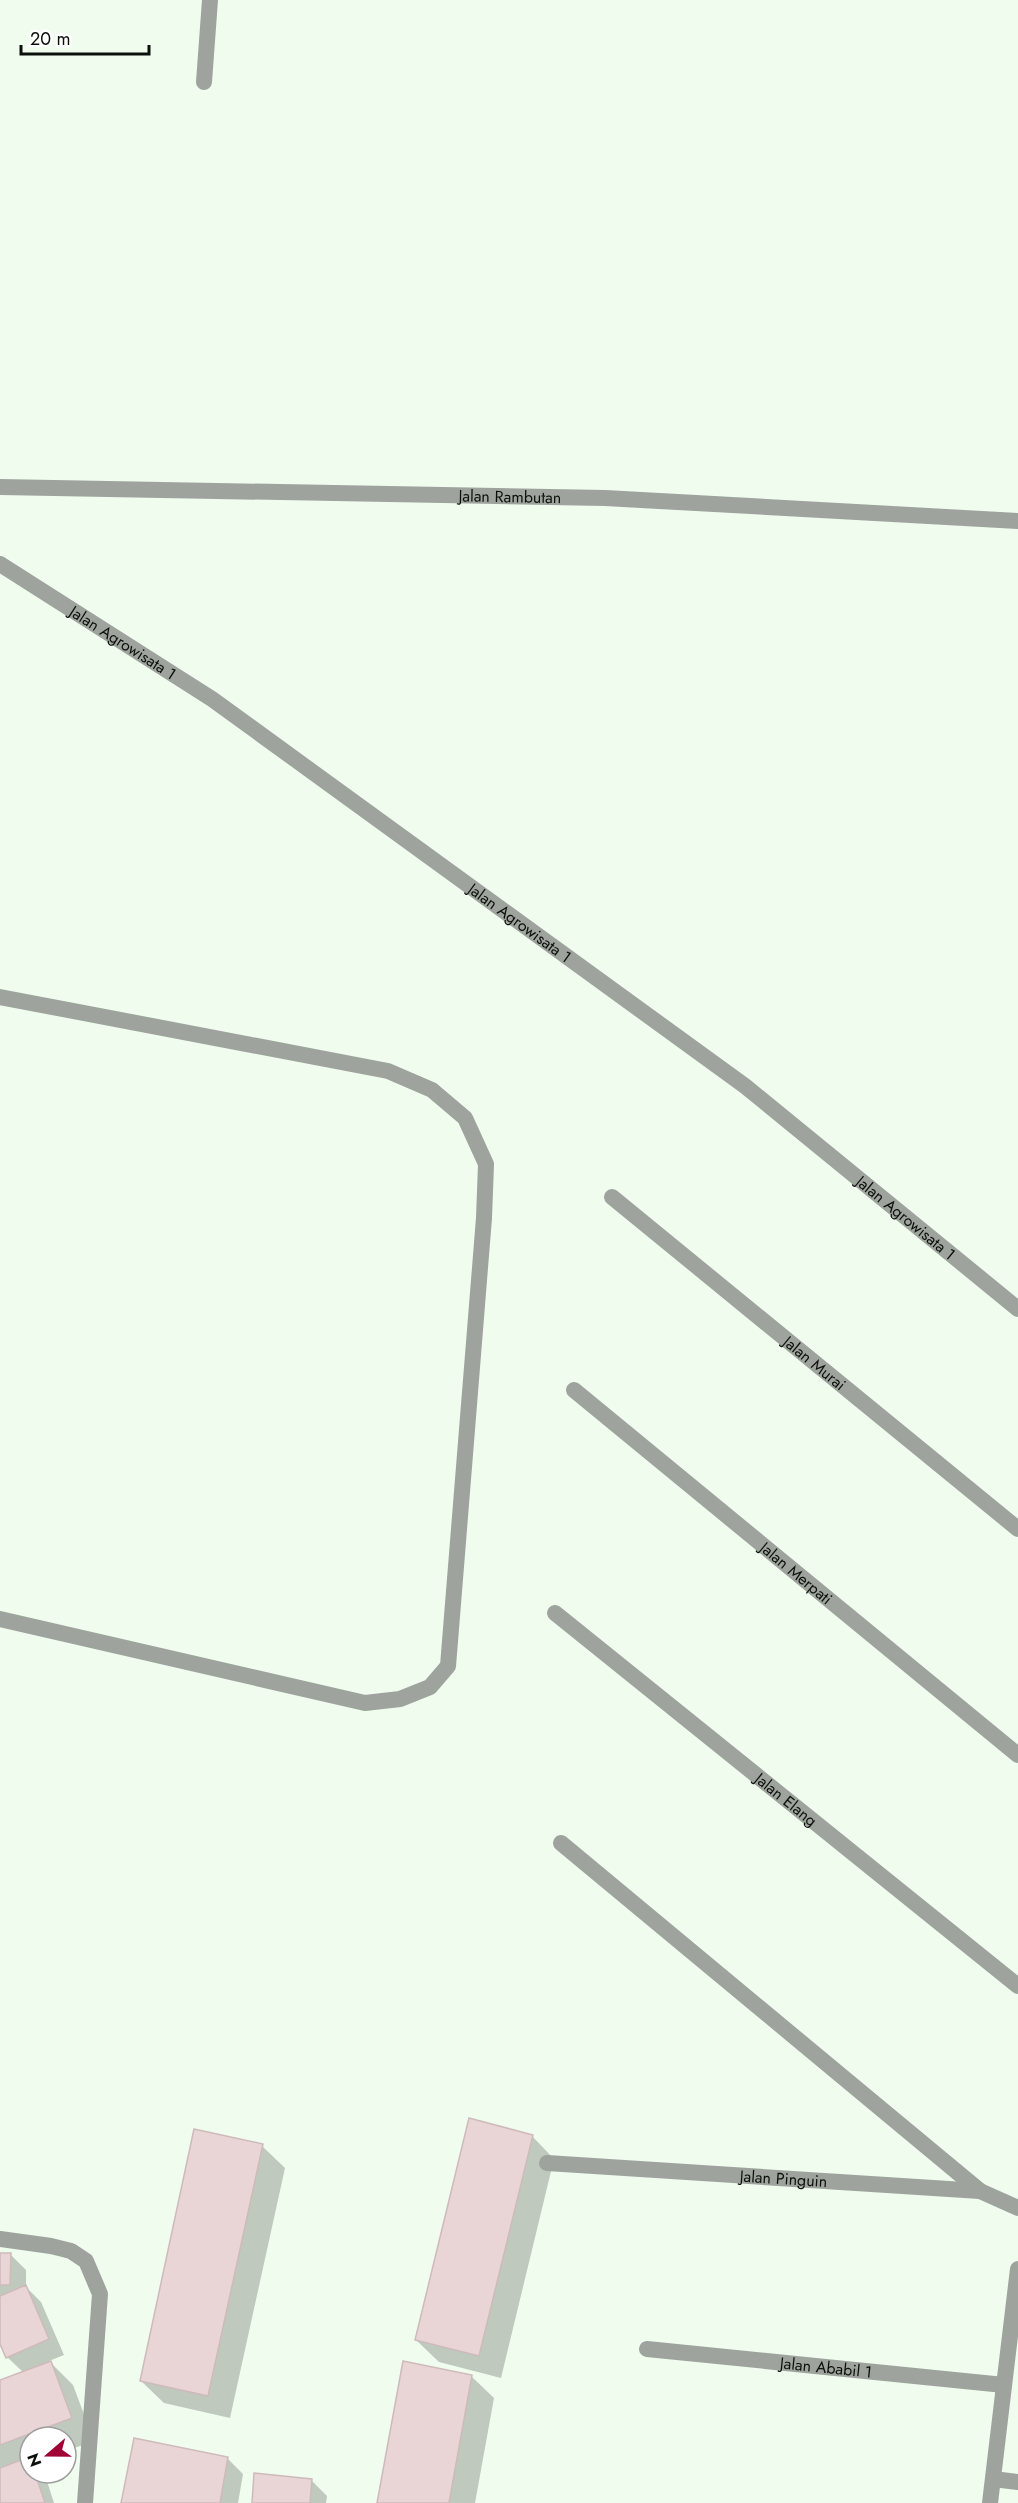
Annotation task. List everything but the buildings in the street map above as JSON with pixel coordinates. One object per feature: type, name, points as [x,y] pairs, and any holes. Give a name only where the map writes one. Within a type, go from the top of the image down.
[{"type":"street","points":[[204,82],[210,0]]},
{"type":"street","name":"Jalan Rambutan","points":[[0,487],[605,498],[1018,521]]},
{"type":"street","name":"Jalan Agrowisata 1","points":[[0,564],[212,699],[745,1086],[1018,1309]]},
{"type":"street","points":[[0,997],[388,1071],[432,1090],[465,1118],[486,1164],[484,1218],[448,1666],[430,1687],[400,1699],[365,1703],[0,1619]]},
{"type":"street","name":"Jalan Murai","points":[[612,1197],[1018,1529]]},
{"type":"street","name":"Jalan Merpati","points":[[574,1390],[1018,1755]]},
{"type":"street","name":"Jalan Elang","points":[[555,1613],[1018,1986]]},
{"type":"street","points":[[561,1843],[980,2191]]},
{"type":"street","name":"Jalan Pinguin","points":[[547,2163],[980,2191],[1018,2208]]},
{"type":"street","points":[[0,2239],[71,2251],[86,2261],[100,2294],[85,2503]]},
{"type":"street","points":[[990,2503],[1018,2269]]},
{"type":"street","name":"Jalan Ababil 1","points":[[647,2349],[1004,2385]]},
{"type":"street","points":[[993,2479],[1018,2482]]}]
